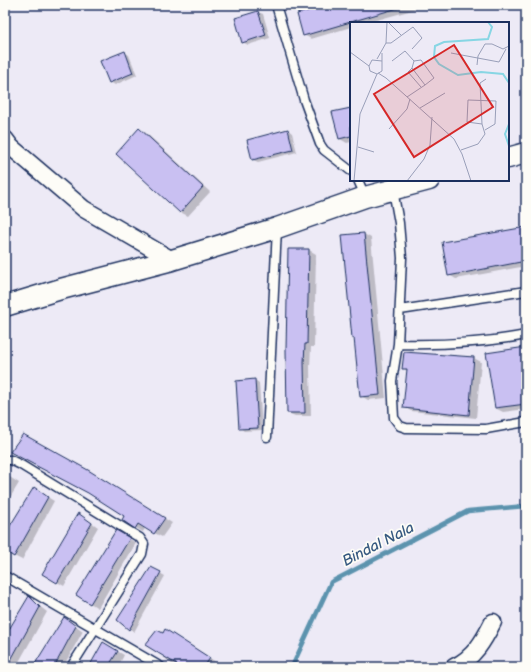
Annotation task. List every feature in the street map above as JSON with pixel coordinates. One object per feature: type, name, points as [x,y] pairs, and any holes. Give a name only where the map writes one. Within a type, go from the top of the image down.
[{"type":"street","points":[[5,139],[11,147],[84,209],[172,260]]},
{"type":"street","points":[[509,158],[526,153]]},
{"type":"street","points":[[5,306],[61,289],[172,260],[277,228],[362,188],[393,190],[425,181]]},
{"type":"street","points":[[454,667],[462,663],[482,643],[493,622]]},
{"type":"lane","points":[[276,5],[304,100],[320,144],[324,150],[350,170]]},
{"type":"lane","points":[[393,190],[399,223],[402,258],[398,344],[392,381],[394,418],[400,426],[406,428],[486,429],[526,422]]},
{"type":"lane","points":[[267,437],[277,228]]},
{"type":"lane","points":[[400,310],[526,291]]},
{"type":"lane","points":[[398,344],[452,344],[500,340],[526,335]]},
{"type":"lane","points":[[5,460],[11,460],[21,465],[140,538],[144,544],[142,554],[71,667]]},
{"type":"lane","points":[[5,576],[161,667]]},
{"type":"building","points":[[328,5],[397,5],[398,8],[303,36],[297,14]]},
{"type":"building","points":[[258,11],[266,35],[242,43],[235,18]]},
{"type":"building","points":[[125,51],[133,73],[109,83],[100,61]]},
{"type":"building","points":[[350,108],[350,136],[339,139],[332,112]]},
{"type":"building","points":[[139,128],[203,187],[180,213],[116,154]]},
{"type":"building","points":[[288,129],[293,150],[252,160],[247,140]]},
{"type":"building","points":[[526,227],[526,261],[448,276],[442,242]]},
{"type":"building","points":[[364,233],[380,395],[360,397],[354,338],[352,338],[342,235]]},
{"type":"building","points":[[288,249],[309,249],[307,344],[305,344],[304,362],[305,413],[287,413],[286,350]]},
{"type":"building","points":[[526,347],[526,404],[495,408],[486,353]]},
{"type":"building","points":[[404,352],[474,357],[469,415],[403,408],[407,369],[402,369]]},
{"type":"building","points":[[255,379],[258,428],[239,429],[236,381]]},
{"type":"building","points":[[23,434],[88,470],[165,518],[154,534],[138,524],[135,529],[122,520],[124,516],[88,493],[10,452]]},
{"type":"building","points":[[34,487],[48,497],[14,557],[5,551],[5,534]]},
{"type":"building","points":[[78,513],[92,523],[57,583],[42,574]]},
{"type":"building","points":[[116,530],[130,538],[90,604],[76,595]]},
{"type":"building","points":[[151,567],[161,572],[129,630],[117,620]]},
{"type":"building","points":[[29,596],[40,607],[7,667],[5,667],[5,636]]},
{"type":"building","points":[[64,617],[76,626],[54,667],[33,667]]},
{"type":"building","points":[[165,629],[210,658],[204,667],[181,667],[145,645],[157,630],[163,633]]},
{"type":"building","points":[[103,642],[118,651],[108,667],[89,667]]},
{"type":"waterway","name":"Bindal Nala","points":[[292,667],[331,582],[468,511],[526,506]]}]
